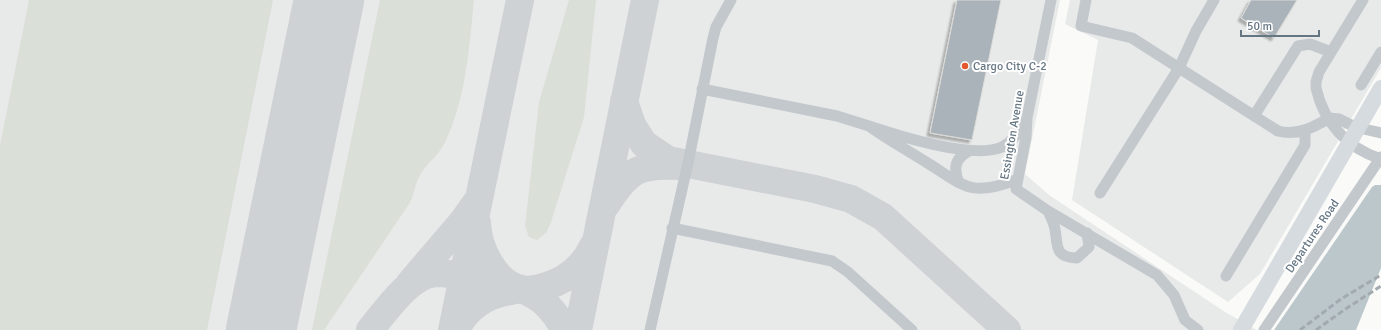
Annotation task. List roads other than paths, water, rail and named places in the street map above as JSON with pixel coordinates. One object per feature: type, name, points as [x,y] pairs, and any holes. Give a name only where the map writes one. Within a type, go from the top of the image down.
[{"type":"highway","points":[[1240,330],[1381,88]]},
{"type":"street","points":[[650,330],[688,163],[702,89],[716,27],[731,0]]},
{"type":"street","name":"Essington Avenue","points":[[1051,0],[1027,118],[1026,136],[1016,189],[1048,211],[1151,270],[1163,280],[1174,295],[1185,320],[1198,330]]},
{"type":"street","points":[[1086,0],[1081,26],[1129,37],[1282,132],[1305,131],[1329,118],[1336,118],[1356,127],[1381,133]]},
{"type":"street","points":[[1100,193],[1179,68],[1196,31],[1214,0]]},
{"type":"street","points":[[1363,0],[1318,75],[1315,85],[1318,96],[1335,130],[1346,140],[1367,154],[1381,158]]},
{"type":"street","points":[[1254,116],[1298,46],[1310,44],[1331,52]]},
{"type":"street","points":[[1361,85],[1381,52]]},
{"type":"street","points":[[702,89],[837,116],[906,138],[969,151],[987,151],[1006,146],[1020,130],[1027,118]]},
{"type":"street","points":[[869,126],[959,183],[973,188],[988,188],[1018,179]]},
{"type":"street","points":[[1226,276],[1305,146],[1305,131]]},
{"type":"street","points":[[959,183],[955,174],[956,165],[960,157],[969,151]]},
{"type":"street","name":"Departures Road","points":[[1264,330],[1381,158]]},
{"type":"street","points":[[1048,211],[1055,231],[1056,246],[1061,253],[1068,258],[1077,258],[1084,253],[1088,247],[1087,233]]},
{"type":"street","points":[[672,228],[832,261],[848,272],[912,330]]},
{"type":"railway","points":[[1300,330],[1341,299],[1381,275]]},
{"type":"railway","points":[[1316,330],[1381,286]]},
{"type":"place","name":"Cargo City C-2","points":[[965,66]]}]
